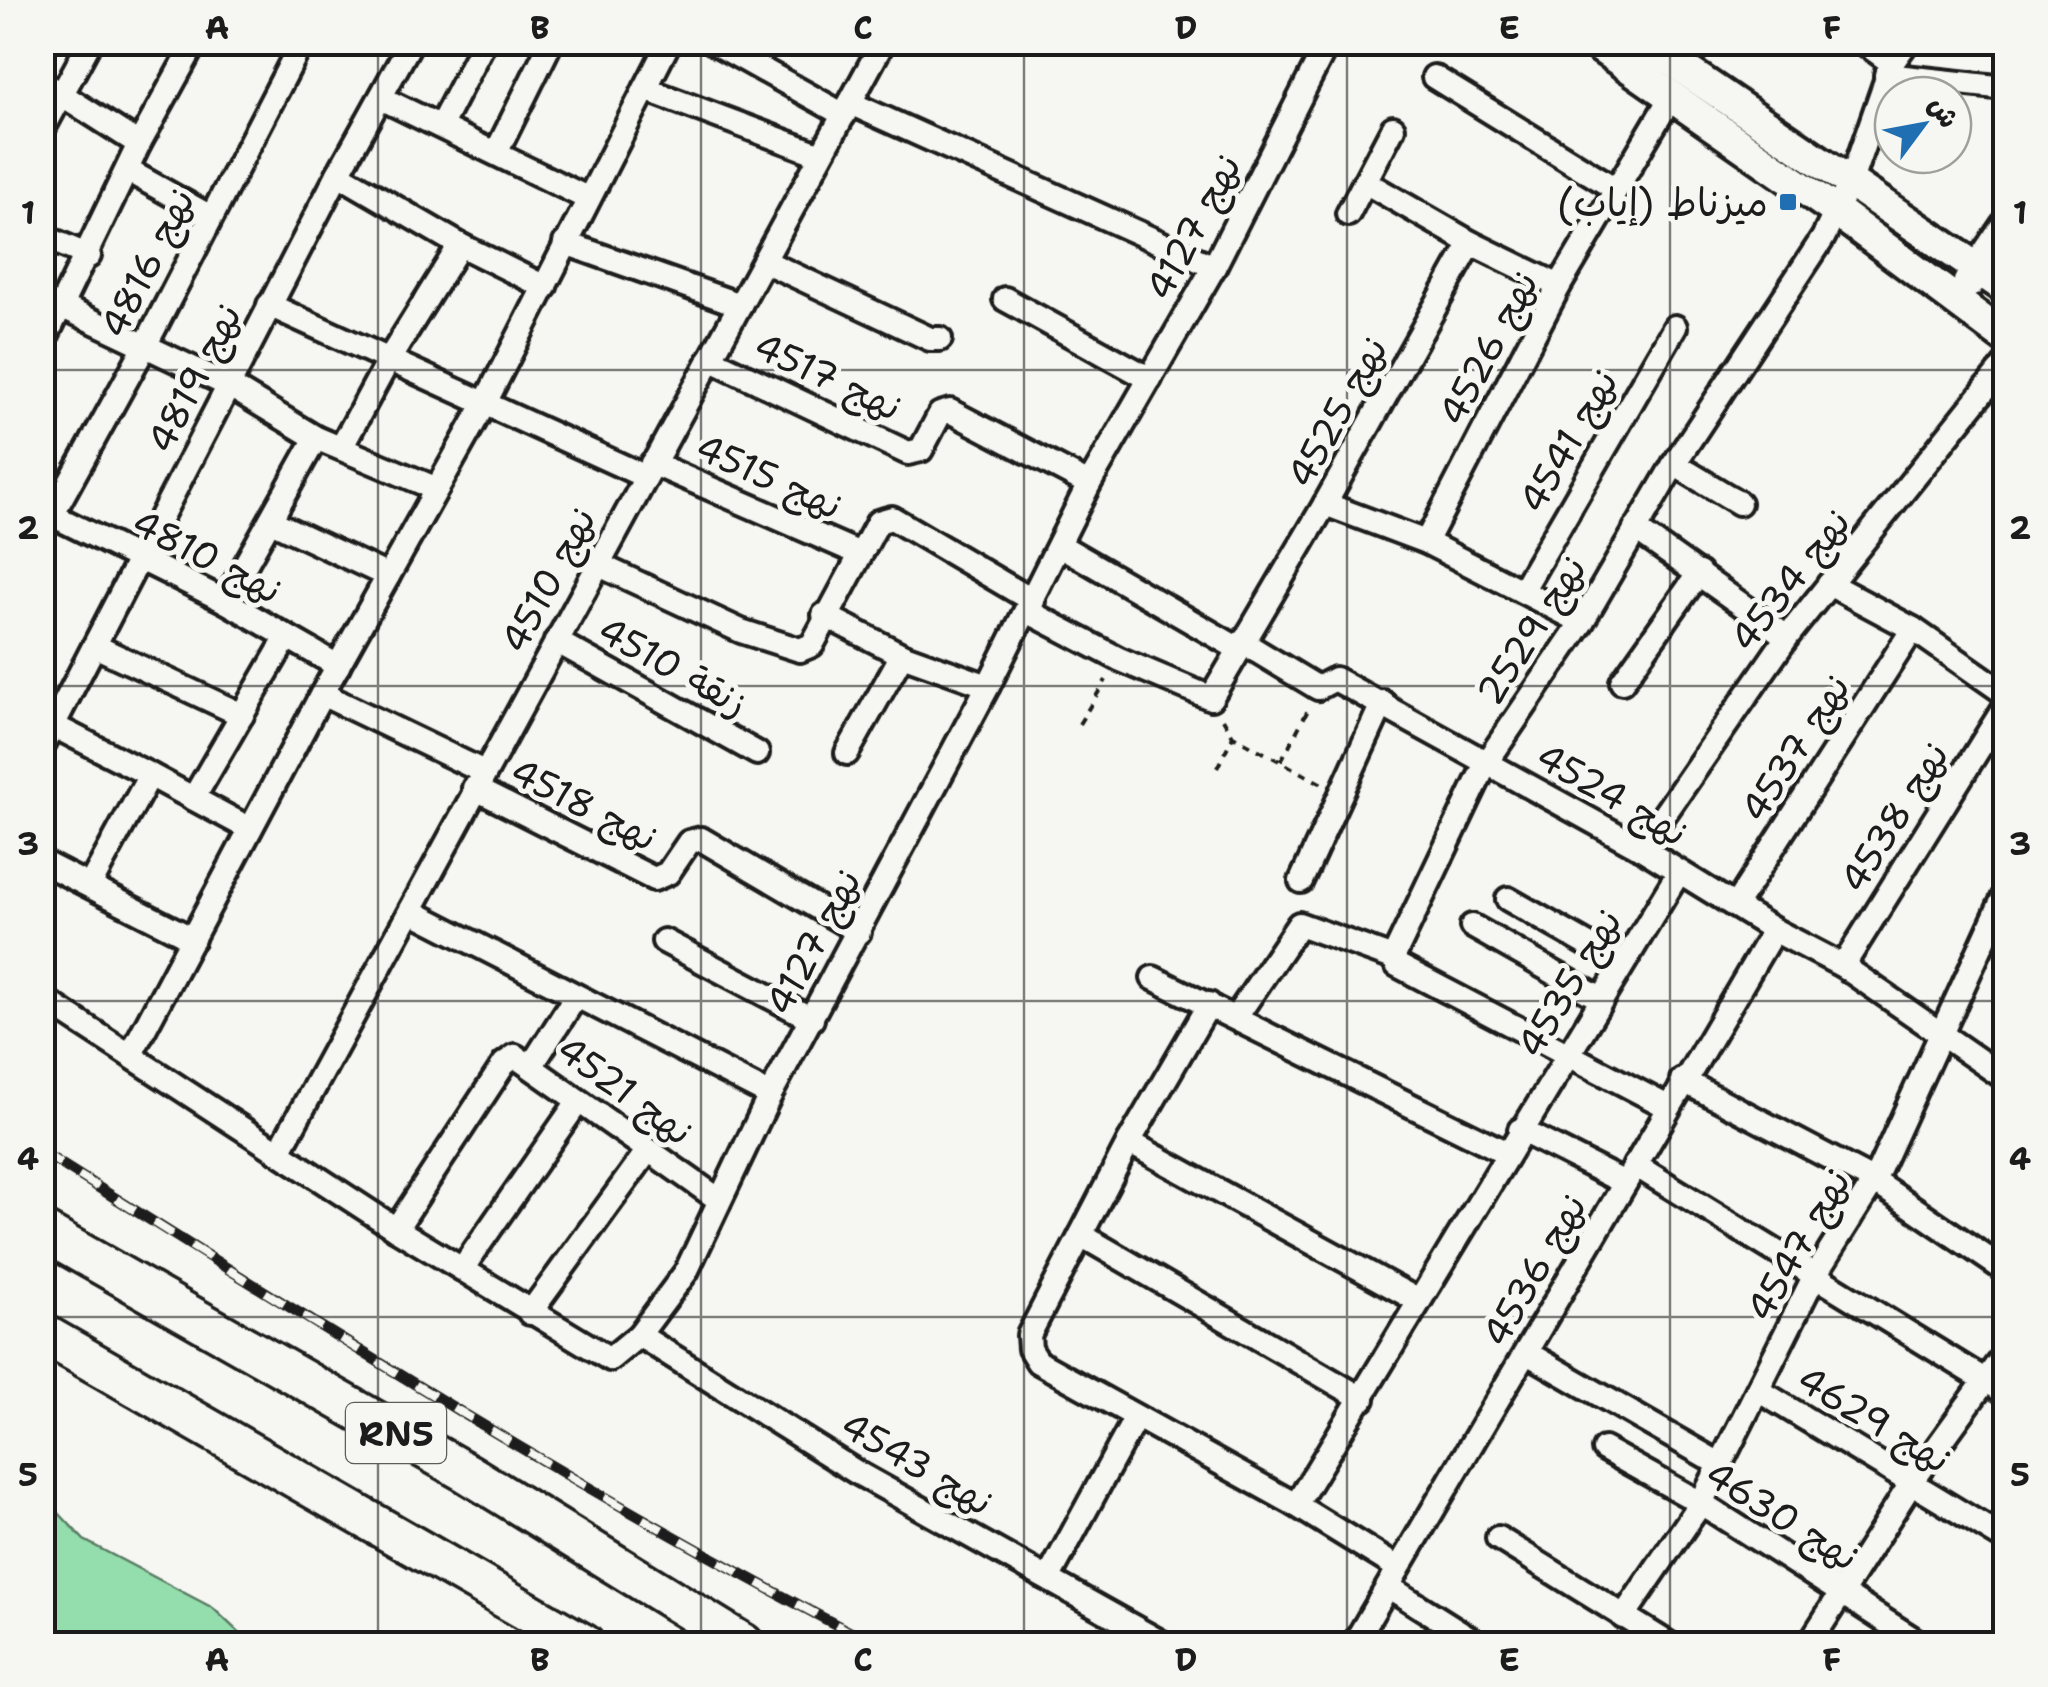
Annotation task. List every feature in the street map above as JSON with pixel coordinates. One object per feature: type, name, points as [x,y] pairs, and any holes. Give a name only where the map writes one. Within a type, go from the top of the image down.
[{"type":"highway","name":"RN5","points":[[42,1231],[467,1472],[744,1644]]},
{"type":"highway","name":"RN5","points":[[42,1333],[584,1644]]},
{"type":"main road","points":[[1593,42],[1836,211],[2006,338]]},
{"type":"main road","points":[[1644,42],[2006,288]]},
{"type":"main road","points":[[1958,302],[2006,227]]},
{"type":"street","points":[[42,131],[52,88],[90,42]]},
{"type":"street","points":[[42,345],[89,256],[140,144],[195,42]]},
{"type":"street","name":"نهج 4816","points":[[47,512],[146,346],[209,216],[302,42]]},
{"type":"street","name":"نهج 4819","points":[[42,747],[338,174],[411,42]]},
{"type":"street","points":[[441,125],[484,42]]},
{"type":"street","points":[[496,153],[551,42]]},
{"type":"street","points":[[130,1054],[322,694],[486,401],[669,42]]},
{"type":"street","points":[[713,42],[847,109],[1214,267]]},
{"type":"street","name":"نهج 4510","points":[[279,1152],[883,42]]},
{"type":"street","name":"نهج 4127","points":[[42,998],[396,1229],[610,1359],[639,1334],[686,1272],[770,1094],[1030,606],[1089,484],[1214,267],[1328,42]]},
{"type":"street","points":[[1863,42],[1889,69],[2006,88]]},
{"type":"street","name":"نهج 2529","points":[[1393,958],[1486,762],[1582,622],[1674,464],[1794,284],[1836,211],[1851,180],[1889,69],[1907,42]]},
{"type":"street","points":[[1434,77],[1614,188]]},
{"type":"street","points":[[52,88],[140,144]]},
{"type":"street","points":[[645,90],[822,155]]},
{"type":"street","name":"نهج 4526","points":[[1426,542],[1559,286],[1671,96]]},
{"type":"street","points":[[381,98],[587,198]]},
{"type":"street","points":[[1348,214],[1393,128]]},
{"type":"street","points":[[127,170],[209,216]]},
{"type":"street","points":[[338,174],[460,246],[545,288]]},
{"type":"street","points":[[1366,182],[1470,242],[1559,286]]},
{"type":"street","points":[[42,236],[89,256]]},
{"type":"street","name":"نهج 4525","points":[[1211,698],[1326,504],[1470,242]]},
{"type":"street","points":[[565,243],[740,304]]},
{"type":"street","points":[[341,448],[388,360],[460,246]]},
{"type":"street","points":[[764,261],[930,339],[940,339]]},
{"type":"street","points":[[1005,299],[1150,379]]},
{"type":"street","name":"نهج 4515","points":[[270,305],[388,360],[858,553]]},
{"type":"street","points":[[62,307],[230,386],[316,438],[437,489]]},
{"type":"street","name":"نهج 4541","points":[[1522,591],[1675,326]]},
{"type":"street","name":"نهج 4517","points":[[710,360],[908,453],[921,450],[940,414],[954,412],[1089,484]]},
{"type":"street","name":"نهج 4534","points":[[1641,848],[1787,637],[2006,363]]},
{"type":"street","points":[[225,601],[316,438]]},
{"type":"street","points":[[1674,464],[1739,503]]},
{"type":"street","points":[[1326,504],[1426,542],[1582,622]]},
{"type":"street","name":"نهج 4810","points":[[47,512],[225,601],[338,666]]},
{"type":"street","points":[[597,564],[741,631],[800,650],[812,645],[824,614],[878,522],[892,518],[1119,659],[1211,698]]},
{"type":"street","points":[[271,521],[388,576]]},
{"type":"street","points":[[1635,528],[1787,637]]},
{"type":"street","name":"نهج 4524","points":[[1061,546],[1320,688],[1335,680],[1383,702],[1641,848],[1774,930],[1843,966],[2006,1078]]},
{"type":"street","points":[[1622,682],[1700,573]]},
{"type":"street","points":[[1829,584],[1912,628],[2006,694]]},
{"type":"street","points":[[824,614],[902,655],[988,686]]},
{"type":"street","name":"نهج 4537","points":[[1736,906],[1912,628]]},
{"type":"street","points":[[194,798],[287,637]]},
{"type":"street","name":"زنقة 4510","points":[[556,640],[757,753]]},
{"type":"street","points":[[95,646],[242,715]]},
{"type":"street","points":[[847,752],[902,655]]},
{"type":"street","name":"نهج 4518","points":[[322,694],[654,879],[668,873],[689,842],[701,840],[859,932]]},
{"type":"street","points":[[1301,881],[1383,702]]},
{"type":"street","name":"نهج 4538","points":[[1843,966],[2006,704]]},
{"type":"street","points":[[54,726],[250,828]]},
{"type":"street","points":[[90,885],[150,775]]},
{"type":"street","points":[[42,862],[193,939]]},
{"type":"street","name":"نهج 4535","points":[[1296,1505],[1620,963],[1679,872]]},
{"type":"street","points":[[1508,898],[1620,963]]},
{"type":"street","name":"نهج 4547","points":[[1623,1617],[1701,1503],[1815,1275],[1874,1182],[2002,907]]},
{"type":"street","points":[[411,911],[770,1094]]},
{"type":"street","points":[[1236,1018],[1299,924],[1393,958],[1397,965],[1668,1107]]},
{"type":"street","points":[[1472,926],[1599,998]]},
{"type":"street","name":"نهج 4536","points":[[1354,1644],[1527,1353],[1682,1080],[1774,930]]},
{"type":"street","points":[[664,940],[812,1020]]},
{"type":"street","points":[[1153,978],[1506,1153]]},
{"type":"street","points":[[532,1065],[576,996]]},
{"type":"street","points":[[1209,1004],[1129,1142],[1029,1335],[1030,1349],[1038,1362],[1296,1505],[1479,1644]]},
{"type":"street","name":"نهج 4521","points":[[396,1229],[504,1064],[515,1056],[646,1152],[718,1199]]},
{"type":"street","points":[[1682,1080],[1874,1182],[2006,1271]]},
{"type":"street","points":[[462,1270],[578,1103]]},
{"type":"street","points":[[1520,1130],[1630,1174],[1815,1275],[1997,1387]]},
{"type":"street","points":[[1129,1142],[1419,1301]]},
{"type":"street","points":[[530,1312],[646,1152]]},
{"type":"street","points":[[1081,1236],[1363,1398]]},
{"type":"street","name":"نهج 4543","points":[[639,1334],[856,1472],[1164,1644]]},
{"type":"street","points":[[1809,1644],[1912,1482],[1997,1387],[2006,1352]]},
{"type":"street","points":[[1527,1353],[1718,1463]]},
{"type":"street","name":"نهج 4629","points":[[1758,1390],[2006,1540]]},
{"type":"street","points":[[1049,1577],[1136,1417]]},
{"type":"street","name":"نهج 4630","points":[[1604,1449],[1701,1503],[1922,1644]]},
{"type":"street","points":[[1498,1538],[1669,1644]]},
{"type":"path","points":[[1079,724],[1119,659]]},
{"type":"path","points":[[1281,762],[1320,688]]},
{"type":"path","points":[[1211,698],[1233,736],[1342,795]]},
{"type":"path","points":[[1217,768],[1233,736]]},
{"type":"green space","points":[[43,1496],[84,1540],[213,1608],[251,1644],[43,1644]]},
{"type":"railway","points":[[42,1152],[556,1469],[873,1644]]},
{"type":"place","name":"ميزناط (إياب)","points":[[1788,202]]}]
